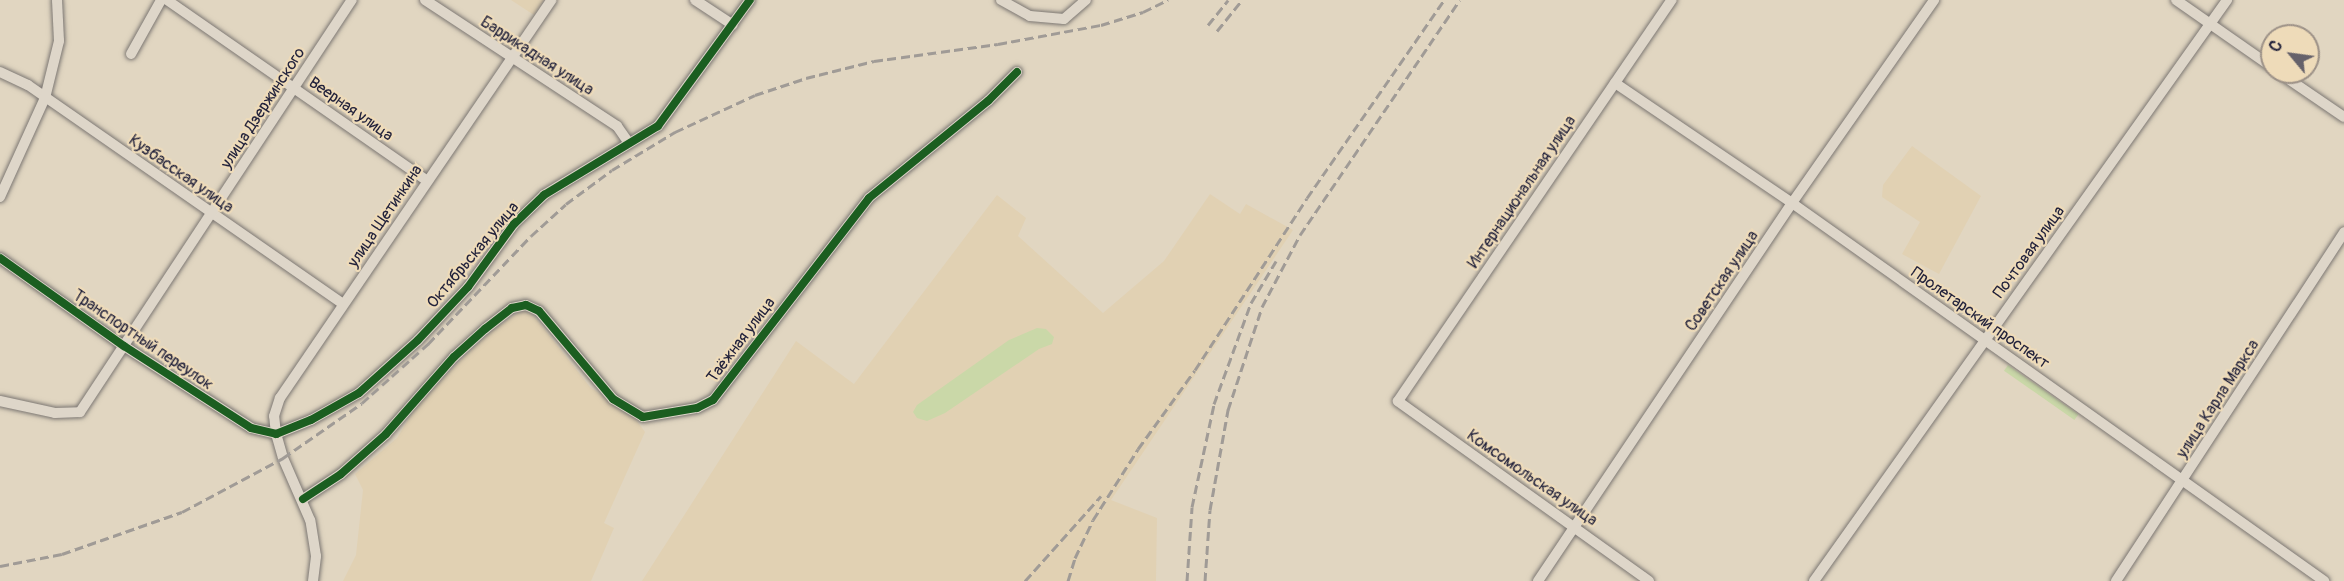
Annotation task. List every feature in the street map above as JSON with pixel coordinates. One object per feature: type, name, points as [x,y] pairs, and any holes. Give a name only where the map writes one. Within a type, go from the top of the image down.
[{"type":"street","points":[[0,197],[45,98],[58,41],[57,0]]},
{"type":"street","points":[[131,54],[161,0]]},
{"type":"street","name":"Веерная улица","points":[[167,0],[428,181]]},
{"type":"street","name":"улица Дзержинского","points":[[0,401],[55,413],[80,412],[352,0]]},
{"type":"street","name":"Баррикадная улица","points":[[425,0],[617,126],[628,142]]},
{"type":"street","name":"улица Щетинкина","points":[[313,581],[315,556],[310,520],[303,499],[283,458],[276,434],[274,416],[280,398],[551,0]]},
{"type":"street","points":[[695,0],[733,25]]},
{"type":"street","name":"Октябрьская улица","points":[[276,434],[334,408],[384,371],[418,340],[468,287],[527,210],[544,195],[628,142],[658,126],[750,0]]},
{"type":"street","points":[[1001,0],[1030,16],[1064,19],[1086,0]]},
{"type":"street","name":"Интернациональная улица","points":[[1398,401],[1672,0]]},
{"type":"street","name":"Советская улица","points":[[1538,581],[1792,203],[1934,0]]},
{"type":"street","points":[[2176,0],[2260,59]]},
{"type":"street","name":"Почтовая улица","points":[[1814,581],[2227,0]]},
{"type":"street","name":"Кузбасская улица","points":[[0,72],[28,85],[343,304]]},
{"type":"street","name":"Таёжная улица","points":[[303,499],[341,474],[386,434],[454,357],[512,308],[526,305],[538,311],[613,399],[643,417],[697,408],[712,400],[869,198],[988,101],[1017,72]]},
{"type":"street","name":"Пролетарский проспект","points":[[1615,83],[1792,203],[2324,581]]},
{"type":"street","points":[[2296,84],[2344,117]]},
{"type":"street","name":"улица Карла Маркса","points":[[2116,581],[2344,232]]},
{"type":"street","name":"Транспортный переулок","points":[[0,258],[124,346],[251,428],[276,434]]},
{"type":"street","name":"Комсомольская улица","points":[[1398,401],[1575,526],[1648,581]]},
{"type":"shaded area","points":[[511,0],[544,0],[534,15]]},
{"type":"shaded area","points":[[1912,146],[1981,196],[1939,274],[1902,254],[1920,222],[1882,197],[1883,185]]},
{"type":"shaded area","points":[[1210,194],[1240,214],[1246,204],[1293,230],[1111,500],[1157,518],[1156,581],[642,581],[796,341],[854,384],[997,195],[1026,218],[1018,236],[1103,313],[1164,261]]},
{"type":"shaded area","points":[[522,310],[530,311],[590,387],[634,417],[645,432],[604,523],[614,528],[591,581],[343,581],[356,555],[363,490],[355,474],[397,438],[416,407],[463,358],[493,330]]},
{"type":"green space","points":[[1037,328],[1046,329],[1054,337],[1052,344],[1039,349],[945,413],[927,421],[917,418],[913,412],[917,405],[1009,340]]},
{"type":"green space","points":[[2008,365],[2078,414],[2074,420],[2004,371]]},
{"type":"railway","points":[[0,566],[62,554],[182,512],[283,458],[362,403],[428,344],[531,236],[566,204],[612,170],[675,132],[755,95],[806,78],[874,61],[998,44],[1101,25],[1143,12],[1168,0]]},
{"type":"railway","points":[[1208,25],[1228,0]]},
{"type":"railway","points":[[1217,31],[1242,0]]},
{"type":"railway","points":[[1068,581],[1075,558],[1093,520],[1138,449],[1195,370],[1307,198],[1444,0]]},
{"type":"railway","points":[[1205,581],[1210,510],[1228,410],[1262,307],[1300,235],[1460,0]]},
{"type":"railway","points":[[1187,581],[1192,507],[1214,404],[1251,303],[1276,261]]},
{"type":"railway","points":[[1025,581],[1101,496]]},
{"type":"cycle path","points":[[0,258],[124,346],[251,428],[276,434],[311,420],[359,393],[418,340],[468,287],[514,224],[544,195],[658,126],[750,0]]},
{"type":"cycle path","points":[[303,499],[341,474],[386,434],[454,357],[512,308],[526,305],[539,311],[613,399],[643,417],[697,408],[713,400],[869,198],[988,101],[1017,72]]}]
